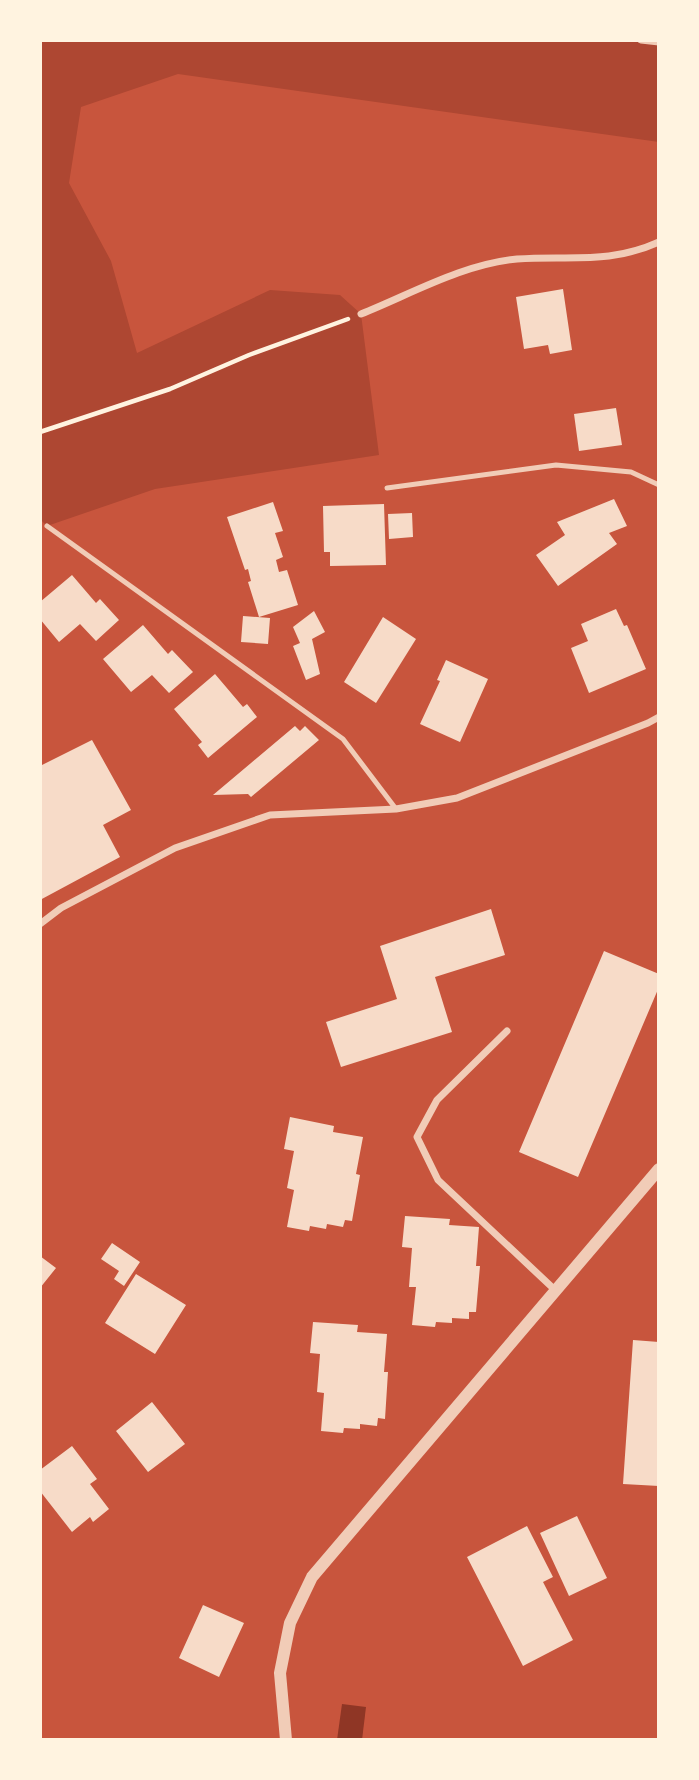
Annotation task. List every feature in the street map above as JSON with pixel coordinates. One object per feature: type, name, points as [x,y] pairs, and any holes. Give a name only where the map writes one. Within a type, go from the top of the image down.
[{"type":"street","points":[[641,40],[659,42]]},
{"type":"street","points":[[361,314],[459,273],[488,264],[517,259],[606,258],[636,253],[659,242]]},
{"type":"street","points":[[40,924],[61,908],[175,848],[270,815],[396,809],[457,798],[659,717]]},
{"type":"street","points":[[508,1031],[437,1100],[417,1137],[438,1180],[555,1290]]},
{"type":"street","points":[[286,1740],[280,1673],[290,1623],[312,1577],[659,1169]]},
{"type":"lane","points":[[387,488],[556,465],[631,472],[659,485]]},
{"type":"lane","points":[[47,526],[343,739],[396,809]]},
{"type":"path","points":[[40,432],[170,389],[249,355],[361,314]]},
{"type":"shaded area","points":[[40,40],[659,40],[659,142],[178,74],[81,107],[69,183],[111,261],[137,353],[270,290],[340,295],[361,314],[379,455],[155,489],[47,526],[40,519]]},
{"type":"shaded area","points":[[342,1704],[366,1707],[362,1740],[337,1740]]},
{"type":"building","points":[[563,289],[572,350],[550,354],[548,345],[524,349],[516,297]]},
{"type":"building","points":[[616,408],[622,445],[579,451],[574,414]]},
{"type":"building","points":[[614,499],[627,526],[609,533],[617,544],[558,586],[536,555],[565,535],[557,522]]},
{"type":"building","points":[[273,502],[283,531],[275,533],[283,557],[276,560],[279,572],[287,570],[298,605],[259,617],[248,582],[251,581],[248,569],[245,570],[227,517]]},
{"type":"building","points":[[384,504],[386,565],[330,566],[330,552],[324,552],[323,506]]},
{"type":"building","points":[[412,513],[413,537],[389,539],[388,514]]},
{"type":"building","points":[[72,575],[96,603],[100,599],[119,620],[96,641],[80,624],[59,642],[40,619],[40,602]]},
{"type":"building","points":[[616,609],[624,626],[627,625],[646,669],[589,693],[571,648],[588,641],[581,624]]},
{"type":"building","points":[[314,611],[325,632],[312,639],[320,674],[306,680],[293,646],[300,643],[293,627]]},
{"type":"building","points":[[243,616],[270,618],[268,644],[241,642]]},
{"type":"building","points":[[383,617],[416,639],[376,703],[344,682]]},
{"type":"building","points":[[143,625],[168,654],[172,650],[193,672],[169,693],[152,675],[131,692],[103,659]]},
{"type":"building","points":[[446,660],[488,679],[460,742],[420,724],[440,681],[437,680]]},
{"type":"building","points":[[215,674],[243,707],[247,704],[257,717],[208,758],[198,745],[202,742],[174,709]]},
{"type":"building","points":[[295,726],[300,731],[305,726],[319,740],[251,797],[248,794],[213,795]]},
{"type":"building","points":[[92,740],[131,810],[103,825],[120,857],[40,900],[40,766]]},
{"type":"building","points":[[491,909],[505,955],[435,977],[452,1032],[341,1067],[326,1022],[397,999],[380,946]]},
{"type":"building","points":[[604,951],[659,974],[659,987],[578,1177],[519,1152]]},
{"type":"building","points":[[290,1117],[334,1126],[333,1132],[363,1137],[356,1174],[360,1175],[352,1221],[345,1220],[343,1227],[327,1224],[326,1229],[310,1226],[309,1231],[287,1227],[294,1190],[287,1188],[294,1151],[284,1149]]},
{"type":"building","points":[[405,1216],[450,1219],[449,1225],[479,1227],[476,1266],[480,1266],[476,1312],[469,1312],[469,1319],[452,1318],[452,1323],[436,1322],[435,1327],[412,1325],[416,1287],[409,1287],[412,1248],[402,1247]]},
{"type":"building","points":[[112,1243],[140,1262],[124,1286],[114,1279],[119,1271],[101,1259]]},
{"type":"building","points":[[40,1256],[56,1268],[40,1288]]},
{"type":"building","points":[[136,1274],[186,1305],[155,1354],[105,1323]]},
{"type":"building","points":[[313,1322],[358,1325],[357,1332],[387,1334],[384,1372],[388,1372],[385,1419],[378,1418],[377,1426],[360,1424],[360,1429],[344,1428],[343,1433],[321,1431],[324,1393],[317,1392],[320,1354],[310,1353]]},
{"type":"building","points":[[633,1340],[659,1342],[659,1486],[623,1484]]},
{"type":"building","points":[[152,1402],[185,1444],[148,1472],[116,1431]]},
{"type":"building","points":[[72,1446],[97,1479],[90,1484],[109,1509],[93,1522],[90,1517],[72,1532],[40,1491],[40,1470]]},
{"type":"building","points":[[577,1516],[607,1578],[569,1596],[540,1533]]},
{"type":"building","points":[[527,1526],[553,1577],[543,1582],[573,1640],[523,1666],[467,1557]]},
{"type":"building","points":[[203,1605],[244,1623],[219,1677],[179,1658]]}]
